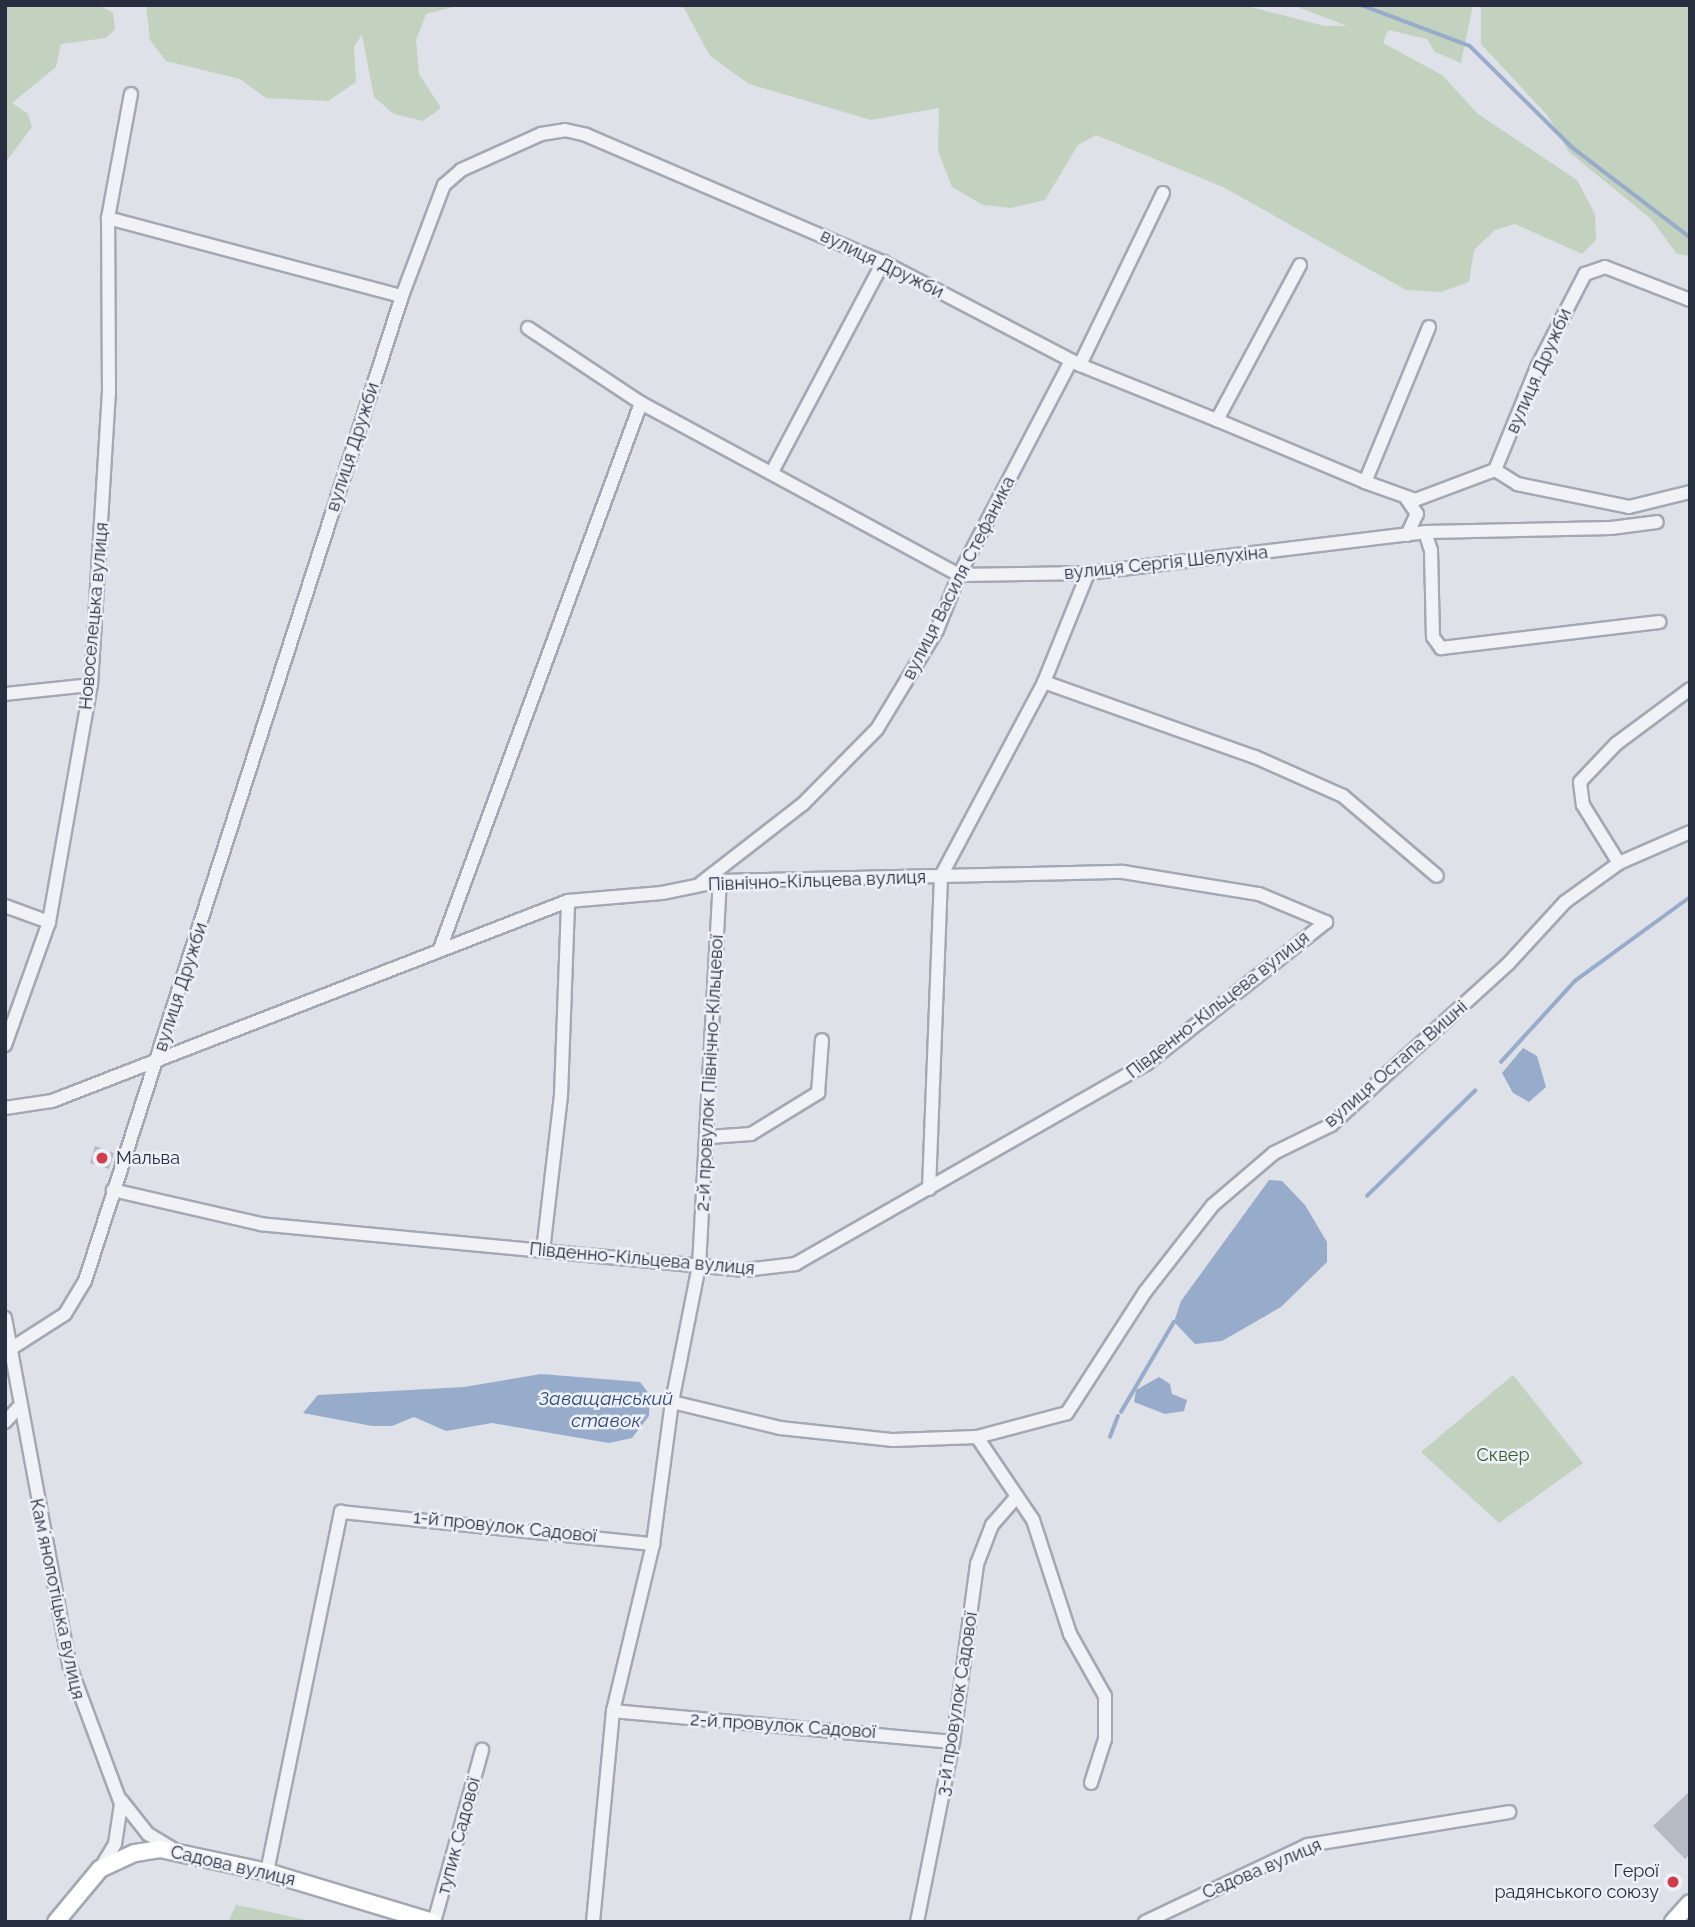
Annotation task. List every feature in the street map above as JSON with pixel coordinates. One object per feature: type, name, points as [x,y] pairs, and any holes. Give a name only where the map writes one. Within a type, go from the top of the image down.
[{"type":"main road","name":"Садова вулиця","points":[[56,1922],[100,1869],[135,1853],[173,1850],[267,1872],[434,1922]]},
{"type":"main road","points":[[1673,1922],[1690,1903]]},
{"type":"street","name":"Новоселецька вулиця","points":[[5,1045],[49,922],[91,685],[109,394],[108,218],[131,94]]},
{"type":"street","name":"вулиця Дружби","points":[[12,1348],[55,1322],[73,1304],[159,1056],[402,296],[444,185],[484,160],[541,134],[565,130],[883,261],[1075,363],[1407,499]]},
{"type":"street","points":[[1075,363],[1163,194]]},
{"type":"street","points":[[108,218],[402,296]]},
{"type":"street","points":[[772,472],[883,261]]},
{"type":"street","points":[[1217,420],[1300,265]]},
{"type":"street","name":"вулиця Дружби","points":[[1495,470],[1537,367],[1584,274],[1605,268],[1690,300]]},
{"type":"street","points":[[1365,482],[1429,327]]},
{"type":"street","name":"вулиця Сергія Шелухіна","points":[[528,328],[641,403],[959,575],[1088,573],[1425,532],[1611,528],[1657,522]]},
{"type":"street","name":"вулиця Василя Стефаника","points":[[697,886],[803,804],[877,729],[937,630],[959,575],[1075,363]]},
{"type":"street","points":[[440,949],[641,403]]},
{"type":"street","points":[[1407,499],[1431,498],[1495,470],[1517,484],[1597,503],[1629,507],[1688,492]]},
{"type":"street","points":[[1406,534],[1417,514],[1407,499]]},
{"type":"street","points":[[1425,532],[1432,550],[1433,637],[1441,648],[1659,622]]},
{"type":"street","points":[[929,1189],[941,876],[1044,682],[1088,573]]},
{"type":"street","points":[[1044,682],[1255,757],[1343,796],[1437,876]]},
{"type":"street","points":[[5,694],[91,685]]},
{"type":"street","points":[[1619,863],[1583,805],[1582,775],[1690,689]]},
{"type":"street","name":"вулиця Остапа Вишні","points":[[672,1402],[744,1421],[841,1435],[977,1437],[1067,1413],[1145,1292],[1213,1205],[1274,1153],[1331,1125],[1508,964],[1565,902],[1619,863],[1690,832]]},
{"type":"street","name":"Північно-Кільцева вулиця","points":[[5,1108],[52,1101],[159,1056],[568,901],[720,881],[1123,872],[1259,894],[1325,922]]},
{"type":"street","name":"2-й провулок Північно-Кільцевої","points":[[653,1544],[672,1402],[699,1266],[709,1137],[720,881]]},
{"type":"street","points":[[543,1251],[561,1094],[568,901]]},
{"type":"street","points":[[5,906],[49,922]]},
{"type":"street","name":"Південно-Кільцева вулиця","points":[[113,1190],[261,1224],[745,1270],[796,1264],[1146,1064],[1325,922]]},
{"type":"street","points":[[709,1137],[751,1134],[818,1093],[822,1040]]},
{"type":"street","name":"Камʼянопотіцька вулиця","points":[[5,1318],[12,1348],[18,1408],[69,1664],[119,1797],[115,1844],[100,1869]]},
{"type":"street","points":[[5,1422],[18,1408]]},
{"type":"street","points":[[977,1437],[1017,1496],[1049,1559],[1070,1634],[1105,1696],[1105,1739],[1091,1783]]},
{"type":"street","name":"3-й провулок Садової","points":[[917,1922],[953,1742],[981,1545],[1017,1496]]},
{"type":"street","name":"1-й провулок Садової","points":[[267,1872],[341,1511],[653,1544]]},
{"type":"street","points":[[593,1922],[613,1711],[653,1544]]},
{"type":"street","name":"2-й провулок Садової","points":[[613,1711],[953,1742]]},
{"type":"street","name":"тупик Садової","points":[[434,1922],[482,1750]]},
{"type":"street","points":[[119,1797],[148,1834],[173,1850]]},
{"type":"street","name":"Садова вулиця","points":[[1144,1922],[1308,1845],[1509,1812]]},
{"type":"green space","points":[[5,5],[99,5],[113,13],[115,29],[106,38],[61,44],[56,67],[12,103],[28,114],[32,127],[5,163]]},
{"type":"green space","points":[[146,5],[461,5],[426,14],[416,40],[419,74],[441,108],[423,121],[394,114],[374,97],[362,35],[354,46],[356,82],[328,101],[266,98],[240,79],[166,61],[150,40]]},
{"type":"green space","points":[[673,5],[1243,5],[1325,26],[1347,26],[1292,5],[1473,5],[1461,63],[1435,52],[1427,39],[1388,30],[1383,43],[1442,75],[1478,114],[1577,180],[1595,214],[1596,240],[1582,254],[1515,224],[1495,230],[1474,250],[1469,282],[1441,292],[1406,290],[1223,187],[1096,135],[1078,145],[1045,200],[1011,208],[983,205],[952,187],[938,151],[939,108],[871,120],[749,84],[710,56],[684,8]]},
{"type":"green space","points":[[1481,5],[1690,5],[1690,256],[1677,254],[1651,219],[1569,152],[1548,116],[1481,44]]},
{"type":"green space","name":"Сквер","points":[[1513,1375],[1583,1463],[1499,1523],[1421,1452]]},
{"type":"green space","points":[[236,1905],[270,1912],[315,1922],[228,1922]]},
{"type":"water","points":[[1523,1048],[1537,1056],[1546,1087],[1529,1102],[1513,1093],[1502,1073]]},
{"type":"water","points":[[1269,1180],[1282,1181],[1305,1205],[1327,1242],[1327,1262],[1281,1307],[1222,1341],[1195,1344],[1174,1322],[1181,1301]]},
{"type":"water","name":"Заващанський ставок","points":[[541,1374],[640,1382],[650,1395],[649,1416],[632,1438],[609,1443],[492,1423],[446,1431],[414,1417],[392,1426],[372,1426],[303,1413],[318,1395],[464,1387]]},
{"type":"water","points":[[1159,1377],[1170,1384],[1172,1394],[1187,1400],[1184,1411],[1165,1414],[1134,1402],[1136,1390]]},
{"type":"building","name":"Мальва","points":[[95,1146],[114,1153],[109,1169],[90,1163]]},
{"type":"building","points":[[1690,1791],[1690,1854],[1685,1859],[1653,1826]]},
{"type":"waterway","points":[[1361,5],[1470,46],[1573,148],[1690,237]]},
{"type":"waterway","points":[[1501,1062],[1575,981],[1690,897]]},
{"type":"waterway","points":[[1367,1196],[1475,1091]]},
{"type":"waterway","points":[[1121,1412],[1174,1322]]},
{"type":"waterway","points":[[1110,1437],[1118,1416]]},
{"type":"place","name":"Мальва","points":[[102,1158]]},
{"type":"place","name":"Герої радянського союзу","points":[[1673,1882]]}]
